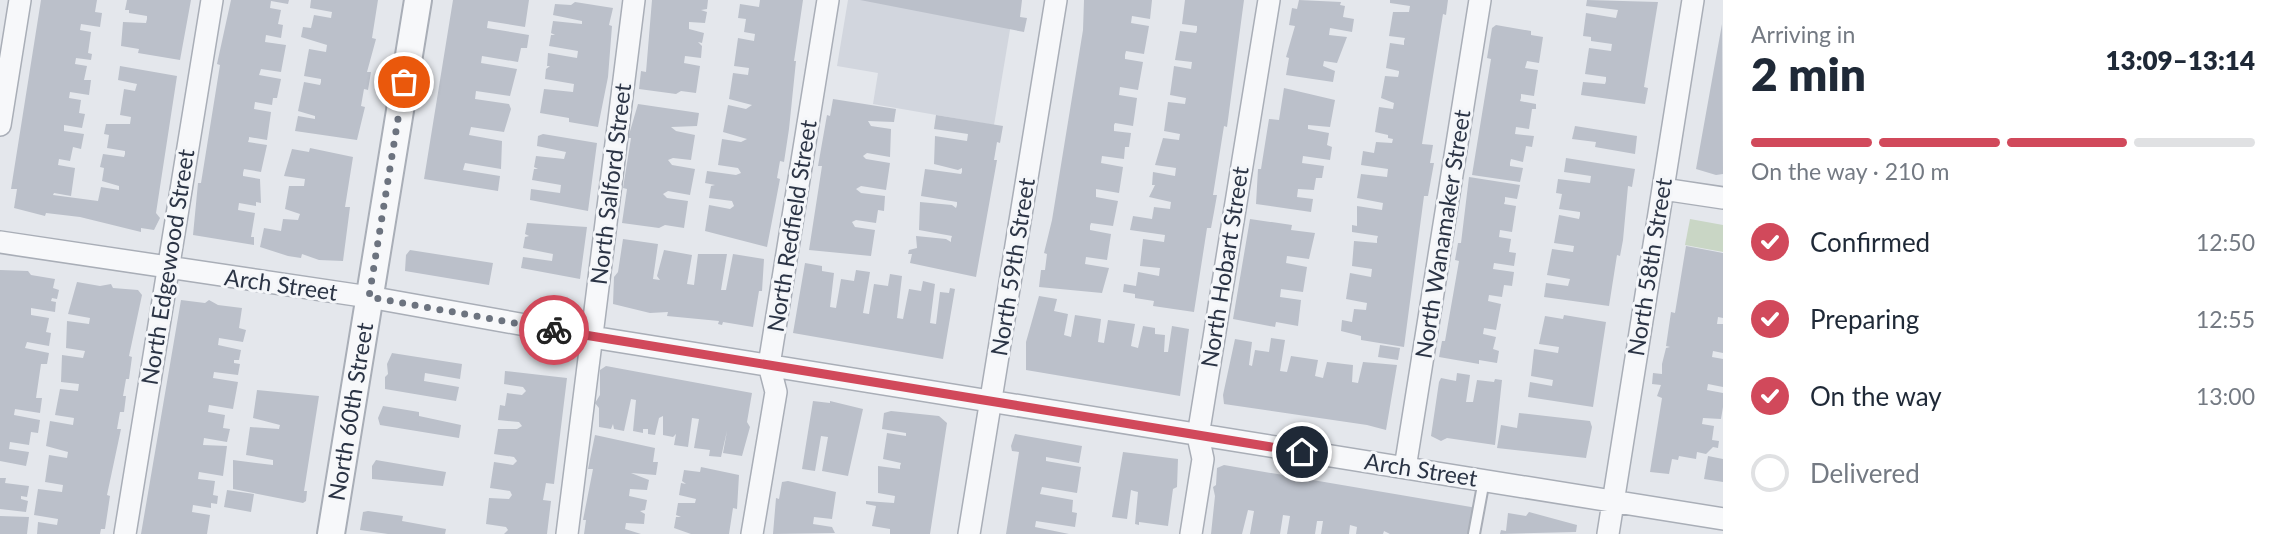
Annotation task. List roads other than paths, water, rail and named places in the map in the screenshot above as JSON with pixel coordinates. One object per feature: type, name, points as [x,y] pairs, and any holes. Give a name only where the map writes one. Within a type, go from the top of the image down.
[{"type":"street","points":[[0,125],[20,0]]},
{"type":"street","name":"North Edgewood Street","points":[[125,534],[212,0]]},
{"type":"street","name":"North 60th Street","points":[[331,534],[418,0]]},
{"type":"street","name":"North Salford Street","points":[[567,534],[634,0]]},
{"type":"street","name":"North Redfield Street","points":[[752,534],[776,392],[769,365],[828,0]]},
{"type":"street","name":"North 59th Street","points":[[969,534],[1056,0]]},
{"type":"street","name":"North Hobart Street","points":[[1191,534],[1203,459],[1198,436],[1269,0]]},
{"type":"street","name":"North Wanamaker Street","points":[[1405,468],[1480,0]]},
{"type":"street","name":"North 58th Street","points":[[1608,534],[1693,0]]},
{"type":"street","points":[[1663,189],[1723,198]]},
{"type":"street","name":"Arch Street","points":[[0,242],[369,297],[592,337],[1723,519]]},
{"type":"lane","points":[[1474,534],[1484,480]]}]
